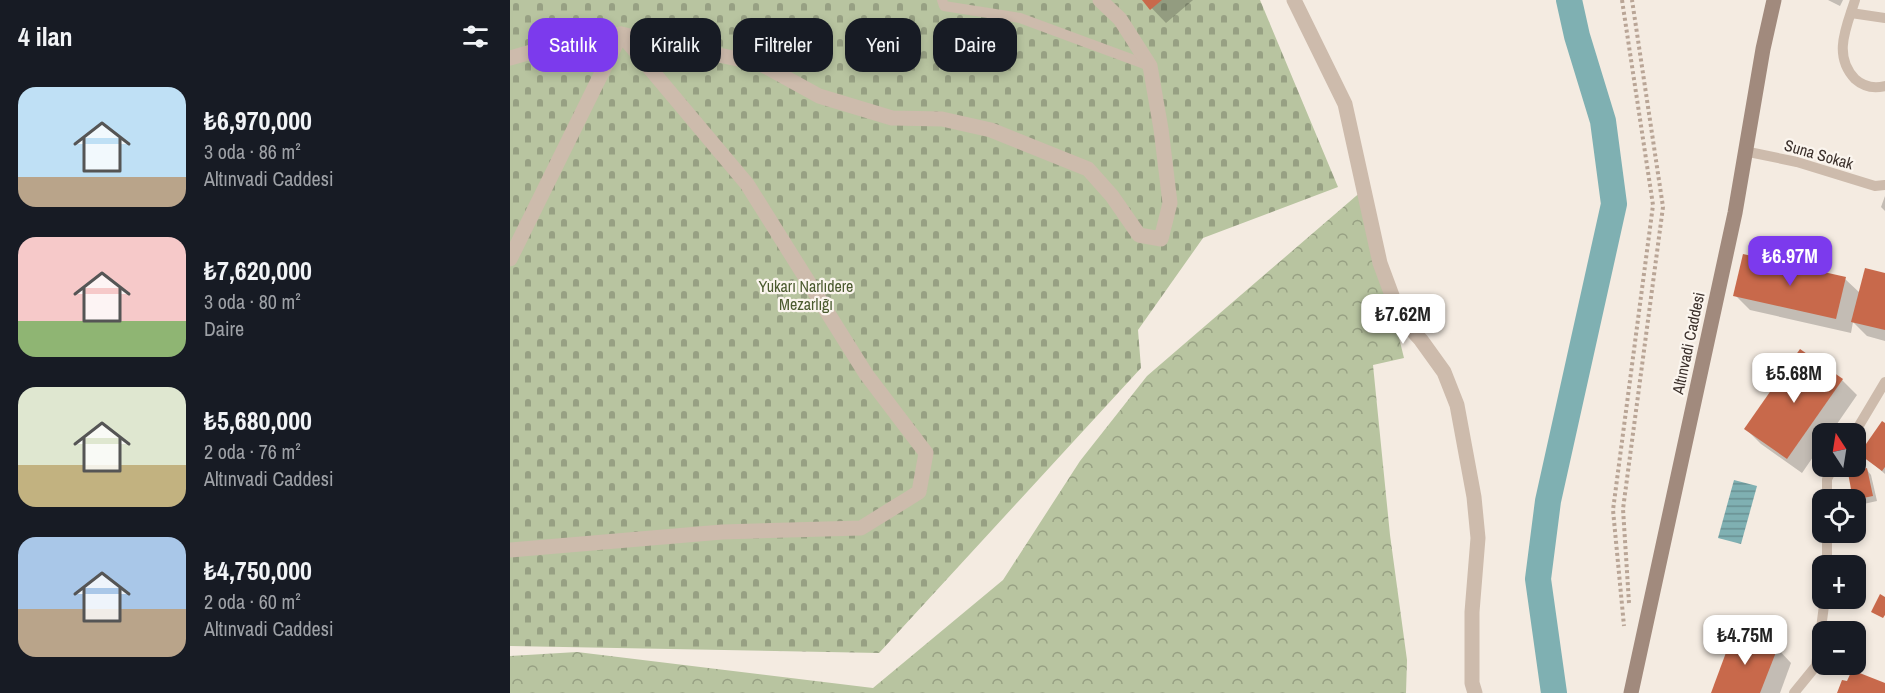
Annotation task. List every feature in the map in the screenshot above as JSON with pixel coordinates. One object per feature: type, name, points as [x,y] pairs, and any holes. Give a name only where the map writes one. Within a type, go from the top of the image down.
[{"type":"street","points":[[510,58],[559,44],[621,34],[761,64],[819,96],[892,118],[942,119],[1001,134],[1088,169],[1112,196],[1139,235],[1161,239],[1170,203],[1150,66],[1120,19],[1100,0]]},
{"type":"street","points":[[1294,0],[1345,104],[1380,263],[1400,317],[1421,340],[1444,372],[1456,405],[1472,486],[1478,538],[1472,612],[1472,683],[1475,693]]},
{"type":"street","name":"Altınvadi Caddesi","points":[[1631,693],[1735,213],[1744,150],[1774,0]]},
{"type":"street","points":[[510,259],[621,34]]},
{"type":"street","points":[[510,550],[722,532],[861,528],[919,492],[926,453],[866,374],[747,184],[621,34]]},
{"type":"lane","points":[[942,0],[944,6],[1020,18],[1150,66]]},
{"type":"lane","points":[[1855,0],[1842,38],[1846,65],[1850,74],[1864,86],[1873,88],[1885,86]]},
{"type":"lane","points":[[1851,13],[1885,18]]},
{"type":"lane","name":"Suna Sokak","points":[[1744,150],[1797,162],[1875,186],[1885,185]]},
{"type":"lane","points":[[1861,423],[1885,382]]},
{"type":"lane","points":[[1794,693],[1816,666],[1824,609]]},
{"type":"path","points":[[1622,0],[1653,205],[1613,510],[1622,616],[1626,635],[1640,652]]},
{"type":"path","points":[[1630,605],[1623,509],[1663,207],[1632,0]]},
{"type":"green space","name":"Yukarı Narlıdere Mezarlığı","points":[[510,0],[1260,0],[1338,187],[1203,238],[1138,330],[1141,368],[879,653],[510,646]]},
{"type":"green space","points":[[1363,190],[1404,358],[1373,365],[1390,535],[1407,660],[1406,693],[510,693],[510,656],[577,652],[873,688],[1003,580],[1080,461],[1147,376]]},
{"type":"water","points":[[1734,480],[1757,486],[1741,544],[1718,538]]},
{"type":"building","points":[[1142,0],[1162,0],[1150,10]]},
{"type":"building","points":[[1743,254],[1846,277],[1836,319],[1733,296]]},
{"type":"building","points":[[1865,268],[1885,273],[1885,330],[1851,322]]},
{"type":"building","points":[[1800,349],[1843,379],[1787,459],[1744,429]]},
{"type":"building","points":[[1882,421],[1885,423],[1885,467],[1882,471],[1866,459],[1866,444]]},
{"type":"building","points":[[1866,468],[1873,496],[1866,497],[1866,489],[1851,489],[1849,477],[1866,477]]},
{"type":"building","points":[[1880,594],[1885,597],[1883,618],[1871,612]]},
{"type":"building","points":[[1734,631],[1778,647],[1760,693],[1711,693]]},
{"type":"building","points":[[1850,675],[1865,675],[1885,683],[1885,693],[1837,693],[1842,680],[1847,681]]},
{"type":"waterway","points":[[1554,693],[1538,579],[1548,501],[1614,204],[1603,121],[1577,36],[1569,0]]}]
